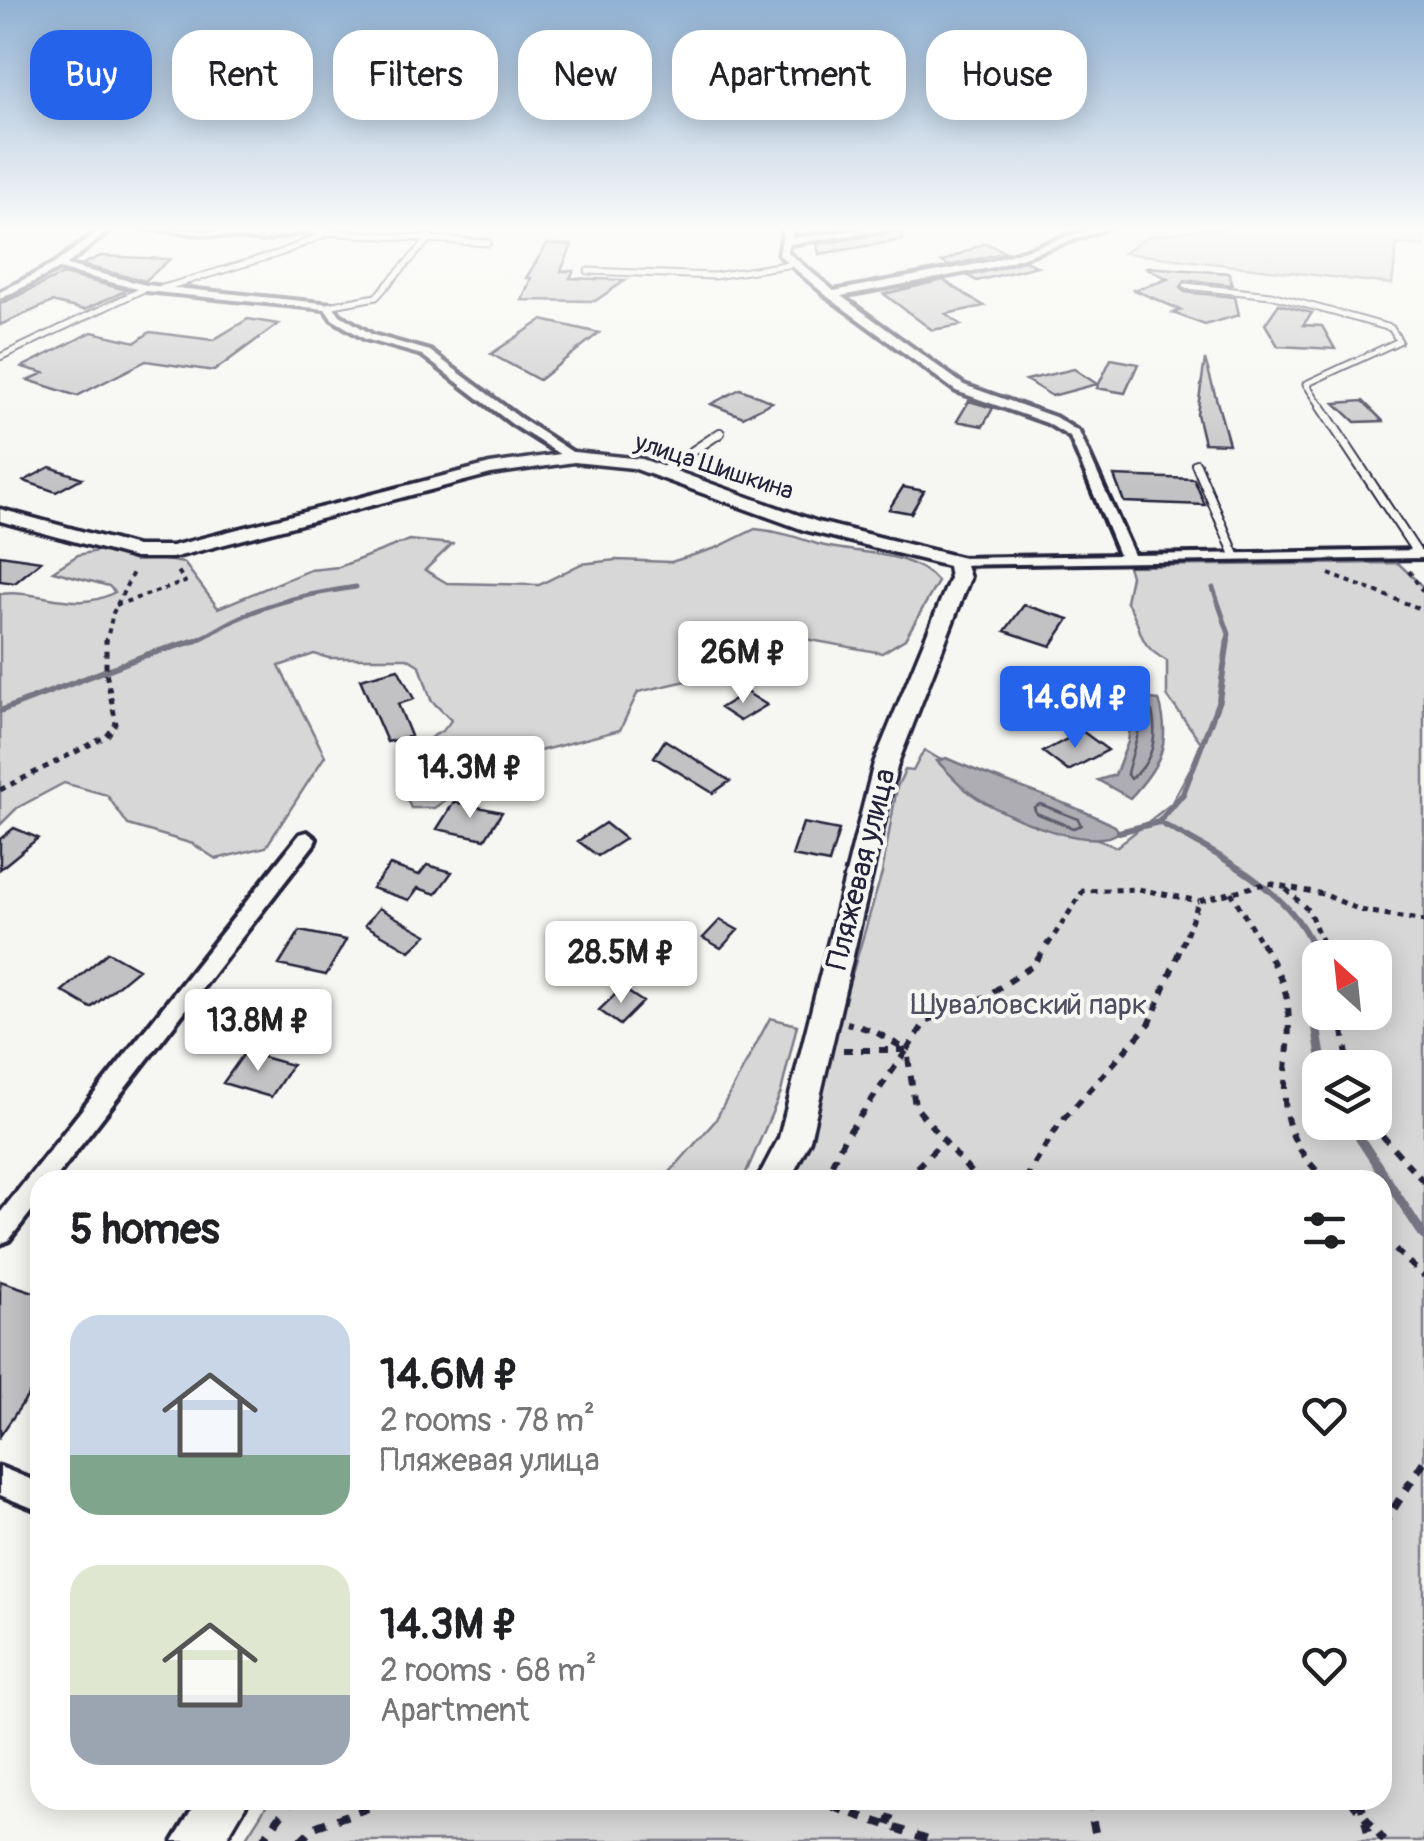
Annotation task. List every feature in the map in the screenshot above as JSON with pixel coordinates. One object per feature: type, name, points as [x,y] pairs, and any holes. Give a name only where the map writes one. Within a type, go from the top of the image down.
[{"type":"street","points":[[335,314],[370,337],[426,353],[516,421],[574,457]]},
{"type":"street","points":[[858,314],[960,388],[1051,420],[1074,436],[1128,558]]},
{"type":"street","name":"улица Шишкина","points":[[0,515],[135,552],[185,549],[490,469],[574,457],[636,463],[812,526],[957,562],[1421,554]]},
{"type":"street","name":"Пляжевая улица","points":[[778,1170],[794,1140],[886,763],[960,578],[957,562]]},
{"type":"street","points":[[48,1170],[307,839]]},
{"type":"street","points":[[0,1232],[30,1193]]},
{"type":"street","points":[[0,1481],[30,1493]]},
{"type":"street","points":[[196,1841],[219,1810]]},
{"type":"lane","points":[[0,357],[91,314]]},
{"type":"lane","points":[[1341,314],[1390,328],[1399,341],[1306,384],[1421,554]]},
{"type":"lane","points":[[663,471],[720,433]]},
{"type":"lane","points":[[1196,464],[1235,556]]},
{"type":"path","points":[[116,606],[185,582],[176,566],[185,549]]},
{"type":"path","points":[[1401,554],[1424,592]]},
{"type":"path","points":[[1326,572],[1424,610]]},
{"type":"path","points":[[0,790],[107,736],[116,724],[108,686],[106,644],[116,606],[129,590],[134,574]]},
{"type":"path","points":[[829,1170],[844,1140],[926,1021],[986,997],[1034,965],[1083,891],[1138,890],[1199,900],[1268,883],[1323,894],[1360,910],[1424,921]]},
{"type":"path","points":[[1284,888],[1308,911],[1320,940]]},
{"type":"path","points":[[1231,892],[1275,966],[1288,1004],[1282,1106],[1308,1163],[1315,1170]]},
{"type":"path","points":[[1031,1170],[1058,1124],[1150,1023],[1199,900]]},
{"type":"path","points":[[825,1017],[874,1031],[907,1050]]},
{"type":"path","points":[[817,1049],[907,1050]]},
{"type":"path","points":[[907,1050],[915,1106],[969,1170]]},
{"type":"path","points":[[914,1170],[944,1140]]},
{"type":"path","points":[[1384,1140],[1412,1164],[1424,1182]]},
{"type":"path","points":[[1392,1247],[1424,1276]]},
{"type":"path","points":[[1392,1511],[1424,1461]]},
{"type":"path","points":[[262,1841],[285,1810]]},
{"type":"path","points":[[300,1841],[314,1827],[362,1810]]},
{"type":"path","points":[[841,1810],[934,1841]]},
{"type":"path","points":[[888,1826],[894,1810]]},
{"type":"path","points":[[1090,1810],[1097,1841]]},
{"type":"path","points":[[1359,1810],[1384,1841]]},
{"type":"path","points":[[1362,1810],[1370,1841]]},
{"type":"green space","points":[[755,529],[897,558],[926,571],[938,582],[905,639],[882,653],[789,636],[739,647],[708,676],[638,692],[620,730],[505,760],[434,808],[411,808],[399,782],[418,748],[451,720],[431,700],[420,666],[407,658],[329,658],[314,654],[279,666],[325,756],[266,847],[216,859],[193,844],[128,825],[107,795],[64,783],[17,808],[0,825],[0,594],[86,601],[115,592],[109,586],[53,571],[78,555],[101,550],[184,563],[218,608],[310,570],[339,567],[409,540],[452,544],[425,570],[447,583],[539,585],[581,564],[616,560],[671,562],[716,548]]},
{"type":"green space","name":"Шуваловский парк","points":[[1398,563],[1424,588],[1424,1841],[244,1841],[264,1810],[1392,1810],[1392,1170],[794,1170],[882,873],[897,787],[905,770],[913,771],[924,750],[1010,801],[1116,847],[1171,804],[1203,745],[1167,696],[1167,661],[1144,641],[1126,601],[1131,576],[1128,566]]},
{"type":"green space","points":[[770,1018],[797,1025],[781,1092],[747,1170],[672,1170],[715,1121]]},
{"type":"water","points":[[1134,697],[1159,700],[1164,729],[1156,765],[1130,798],[1098,780],[1115,775],[1128,742]]},
{"type":"water","points":[[946,758],[1073,807],[1115,826],[1119,832],[1105,838],[1086,838],[1017,818],[965,789],[937,761]]},
{"type":"building","points":[[0,314],[25,314],[0,325]]},
{"type":"building","points":[[911,314],[946,314],[961,325],[932,330]]},
{"type":"building","points":[[1175,314],[1239,314],[1239,315],[1205,325]]},
{"type":"building","points":[[1272,314],[1311,314],[1303,325],[1322,326],[1335,349],[1278,346],[1265,324]]},
{"type":"building","points":[[248,319],[278,324],[214,371],[146,361],[77,396],[28,380],[44,373],[22,367],[92,332],[136,342],[150,332],[213,340]]},
{"type":"building","points":[[542,320],[599,333],[539,380],[491,354]]},
{"type":"building","points":[[1111,359],[1138,364],[1125,393],[1097,388]]},
{"type":"building","points":[[1205,359],[1229,444],[1204,443],[1197,414]]},
{"type":"building","points":[[1074,369],[1097,384],[1052,396],[1026,380]]},
{"type":"building","points":[[740,389],[772,402],[743,417],[711,404]]},
{"type":"building","points":[[969,401],[993,408],[983,426],[957,421]]},
{"type":"building","points":[[1363,401],[1383,421],[1355,422],[1335,403]]},
{"type":"building","points":[[50,467],[82,478],[56,492],[24,481]]},
{"type":"building","points":[[1114,476],[1194,479],[1205,505],[1124,502]]},
{"type":"building","points":[[903,487],[924,491],[911,513],[889,509]]},
{"type":"building","points":[[0,555],[41,561],[15,583],[0,581]]},
{"type":"building","points":[[1024,605],[1069,619],[1051,646],[1005,631]]},
{"type":"building","points":[[398,669],[414,699],[398,704],[411,736],[387,742],[360,679]]},
{"type":"building","points":[[746,692],[767,705],[740,721],[720,708]]},
{"type":"building","points":[[1082,731],[1108,750],[1068,771],[1043,752]]},
{"type":"building","points":[[665,740],[730,781],[713,793],[654,757]]},
{"type":"building","points":[[454,802],[502,812],[485,839],[437,829]]},
{"type":"building","points":[[605,823],[625,839],[598,856],[578,841]]},
{"type":"building","points":[[803,823],[839,830],[829,863],[792,856]]},
{"type":"building","points":[[14,828],[38,838],[0,869],[0,839]]},
{"type":"building","points":[[390,865],[419,875],[427,865],[452,872],[436,894],[418,888],[409,900],[372,888]]},
{"type":"building","points":[[379,908],[427,935],[410,951],[365,925]]},
{"type":"building","points":[[720,920],[738,930],[721,948],[703,938]]},
{"type":"building","points":[[300,931],[346,940],[326,975],[279,965]]},
{"type":"building","points":[[108,952],[138,969],[91,1008],[62,991]]},
{"type":"building","points":[[622,988],[643,1002],[620,1025],[599,1010]]},
{"type":"building","points":[[245,1052],[292,1065],[271,1097],[223,1083]]},
{"type":"building","points":[[0,1281],[30,1291],[30,1392],[0,1436]]},
{"type":"waterway","points":[[196,640],[267,606],[356,587]]},
{"type":"waterway","points":[[1213,588],[1229,634],[1227,643]]},
{"type":"waterway","points":[[0,711],[146,655],[196,640]]},
{"type":"waterway","points":[[189,643],[196,640]]},
{"type":"waterway","points":[[1159,822],[1183,794],[1219,700],[1228,640]]},
{"type":"waterway","points":[[1119,832],[1159,822]]},
{"type":"waterway","points":[[1159,822],[1267,889],[1286,906],[1309,940]]},
{"type":"waterway","points":[[1317,1030],[1320,1050]]},
{"type":"waterway","points":[[1361,1140],[1381,1170]]},
{"type":"waterway","points":[[1392,1187],[1424,1236]]}]
